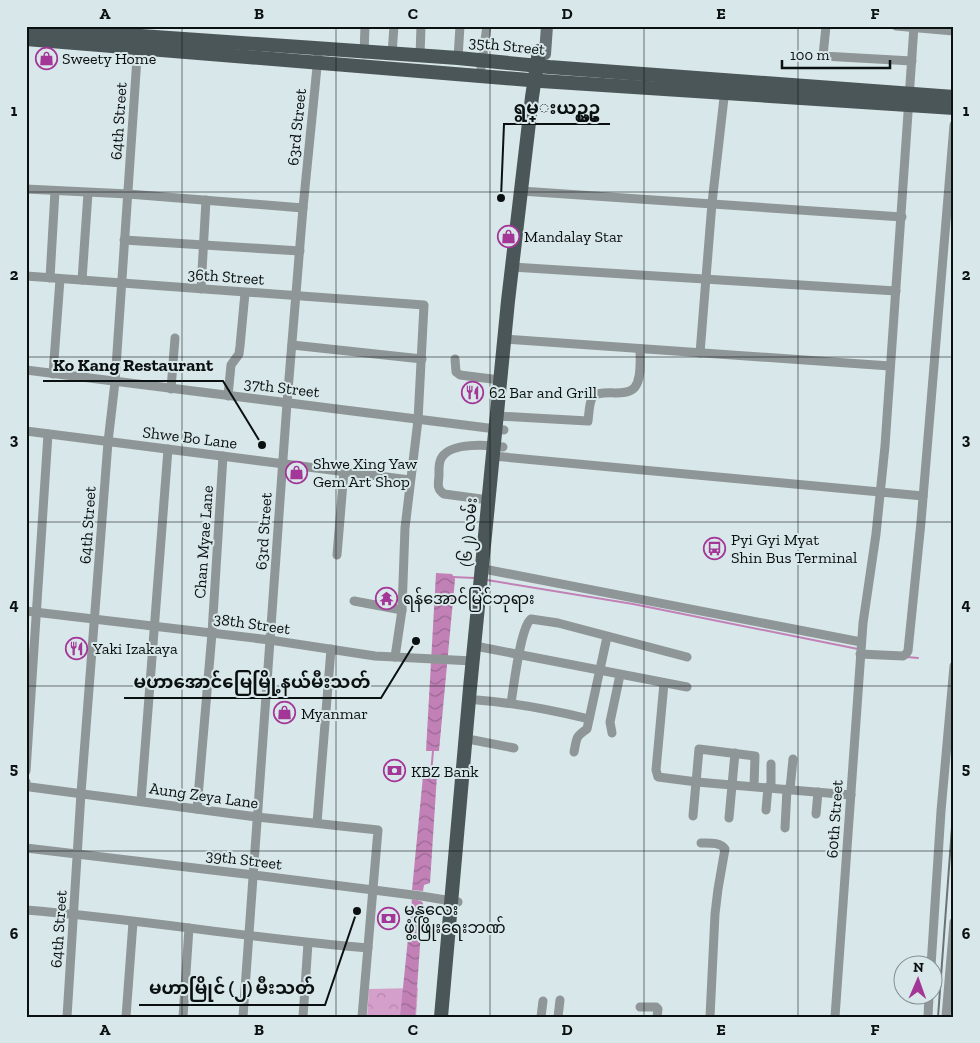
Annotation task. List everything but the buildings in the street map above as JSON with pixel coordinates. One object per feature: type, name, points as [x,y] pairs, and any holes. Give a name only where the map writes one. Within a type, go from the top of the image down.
[{"type":"main road","points":[[540,26],[541,59]]},
{"type":"main road","points":[[541,59],[547,26]]},
{"type":"main road","name":"35th Street","points":[[26,28],[138,42]]},
{"type":"main road","name":"35th Street","points":[[26,39],[138,42],[318,55],[364,52],[458,58],[480,68],[538,80],[725,87],[910,99],[954,97]]},
{"type":"main road","name":"35th Street","points":[[318,55],[363,67],[480,68],[541,59],[725,87]]},
{"type":"main road","name":"(၆၂) လမ်း","points":[[441,1017],[473,740],[477,700],[478,646],[516,268],[541,59]]},
{"type":"main road","name":"35th Street","points":[[910,99],[954,108]]},
{"type":"main road","name":"(၆၂) လမ်း","points":[[500,423],[500,380],[509,339]]},
{"type":"main road","name":"(၆၂) လမ်း","points":[[486,576],[489,500],[498,451]]},
{"type":"main road","name":"(၆၂) လမ်း","points":[[449,1017],[455,901],[473,662],[478,646]]},
{"type":"street","points":[[363,67],[365,26]]},
{"type":"street","points":[[392,54],[394,26]]},
{"type":"street","points":[[420,56],[421,26]]},
{"type":"street","points":[[458,58],[460,26]]},
{"type":"street","points":[[480,68],[487,26]]},
{"type":"street","points":[[826,26],[823,56],[912,61]]},
{"type":"street","points":[[896,26],[954,31]]},
{"type":"street","name":"60th Street","points":[[835,1017],[863,623],[876,534],[885,446],[914,27]]},
{"type":"street","name":"64th Street","points":[[67,1017],[81,793],[108,442],[116,382],[138,42]]},
{"type":"street","name":"63rd Street","points":[[244,1017],[292,345],[318,55]]},
{"type":"street","points":[[700,353],[712,203],[725,87]]},
{"type":"street","points":[[486,576],[903,656],[906,654],[908,651],[923,496],[954,125]]},
{"type":"street","points":[[26,189],[128,194],[303,208]]},
{"type":"street","points":[[50,278],[55,191]]},
{"type":"street","points":[[525,191],[902,217]]},
{"type":"street","points":[[82,280],[88,193]]},
{"type":"street","points":[[201,289],[206,200]]},
{"type":"street","points":[[124,240],[300,251]]},
{"type":"street","points":[[516,268],[896,292]]},
{"type":"street","name":"36th Street","points":[[26,276],[424,305],[422,359]]},
{"type":"street","points":[[53,374],[60,279]]},
{"type":"street","points":[[228,396],[231,365],[239,354],[244,293]]},
{"type":"street","points":[[170,389],[175,338]]},
{"type":"street","points":[[509,339],[890,366]]},
{"type":"street","points":[[292,345],[422,359],[418,420],[405,528],[402,610],[395,657]]},
{"type":"street","name":"37th Street","points":[[26,370],[418,420],[500,423],[593,421],[592,399],[594,396],[624,393],[635,388],[638,382],[640,349]]},
{"type":"street","points":[[454,359],[456,372],[460,374],[500,380]]},
{"type":"street","name":"Shwe Bo Lane","points":[[26,431],[410,480]]},
{"type":"street","points":[[26,771],[48,434]]},
{"type":"street","points":[[489,500],[440,492],[438,486],[441,457],[452,450],[471,444],[498,451],[879,493],[923,496]]},
{"type":"street","points":[[141,801],[168,449]]},
{"type":"street","name":"Chan Myae Lane","points":[[197,809],[212,633],[224,456]]},
{"type":"street","points":[[337,555],[344,471]]},
{"type":"street","points":[[354,601],[402,610]]},
{"type":"street","name":"38th Street","points":[[26,611],[395,657],[473,662]]},
{"type":"street","points":[[511,703],[519,654],[527,624],[531,619],[558,623],[687,657]]},
{"type":"street","points":[[574,752],[577,737],[580,732],[586,730],[589,720],[607,636]]},
{"type":"street","points":[[478,646],[687,687]]},
{"type":"street","points":[[317,823],[330,649]]},
{"type":"street","points":[[932,956],[941,811],[954,666]]},
{"type":"street","points":[[612,733],[610,722],[620,675]]},
{"type":"street","points":[[664,683],[658,777],[851,795]]},
{"type":"street","points":[[477,700],[547,709],[589,720]]},
{"type":"street","points":[[473,740],[514,748]]},
{"type":"street","points":[[693,816],[700,749],[755,756],[754,786]]},
{"type":"street","points":[[729,818],[735,752]]},
{"type":"street","points":[[785,828],[793,759]]},
{"type":"street","points":[[766,810],[771,764]]},
{"type":"street","name":"Aung Zeya Lane","points":[[27,784],[257,817],[378,830],[373,890]]},
{"type":"street","points":[[816,814],[818,792]]},
{"type":"street","points":[[701,843],[722,845],[725,849],[715,914],[710,1017]]},
{"type":"street","name":"39th Street","points":[[26,848],[455,901]]},
{"type":"street","points":[[362,1017],[373,890]]},
{"type":"street","points":[[26,910],[74,914],[249,937],[368,948]]},
{"type":"street","points":[[126,1017],[133,922]]},
{"type":"street","points":[[946,1017],[951,990],[954,922]]},
{"type":"street","points":[[183,1017],[189,928]]},
{"type":"street","points":[[303,1017],[308,943]]},
{"type":"street","points":[[558,1017],[560,1000]]},
{"type":"street","points":[[541,1017],[543,1001]]},
{"type":"street","points":[[640,1006],[656,1007],[658,1009],[657,1017]]},
{"type":"green space","points":[[418,988],[416,1017],[367,1017],[369,989]]},
{"type":"water","points":[[436,573],[452,574],[455,579],[439,751],[426,751]]},
{"type":"water","points":[[426,772],[435,772],[437,775],[430,883],[424,885],[423,891],[412,890],[423,776]]},
{"type":"water","points":[[412,899],[423,903],[415,1017],[400,1017]]},
{"type":"waterway","points":[[452,577],[475,578]]},
{"type":"waterway","points":[[487,580],[633,604],[858,649]]},
{"type":"waterway","points":[[907,657],[918,658]]},
{"type":"waterway","points":[[431,774],[433,751]]},
{"type":"railway","points":[[938,1017],[954,800]]},
{"type":"place","name":"Sweety Home","points":[[46,58]]},
{"type":"place","name":"ရွမ္းယဥ္ယဥ္","points":[[501,198]]},
{"type":"place","name":"Mandalay Star","points":[[508,236]]},
{"type":"place","name":"62 Bar and Grill","points":[[473,392]]},
{"type":"place","name":"Ko Kang Restaurant","points":[[262,445]]},
{"type":"place","name":"Shwe Xing Yaw Gem Art Shop","points":[[297,472]]},
{"type":"place","name":"Pyi Gyi Myat Shin Bus Terminal","points":[[715,548]]},
{"type":"place","name":"ရန်အောင်မြင်ဘုရား","points":[[387,598]]},
{"type":"place","name":"မဟာအောင်မြေမြို့နယ်မီးသတ်","points":[[416,641]]},
{"type":"place","name":"Yaki Izakaya","points":[[77,648]]},
{"type":"place","name":"Myanmar","points":[[285,713]]},
{"type":"place","name":"KBZ Bank","points":[[395,771]]},
{"type":"place","name":"မဟာမြိုင် (၂) မီးသတ်","points":[[357,911]]},
{"type":"place","name":"မန္တလေး ဖွံ့ဖြိုးရေးဘဏ်","points":[[388,918]]}]
